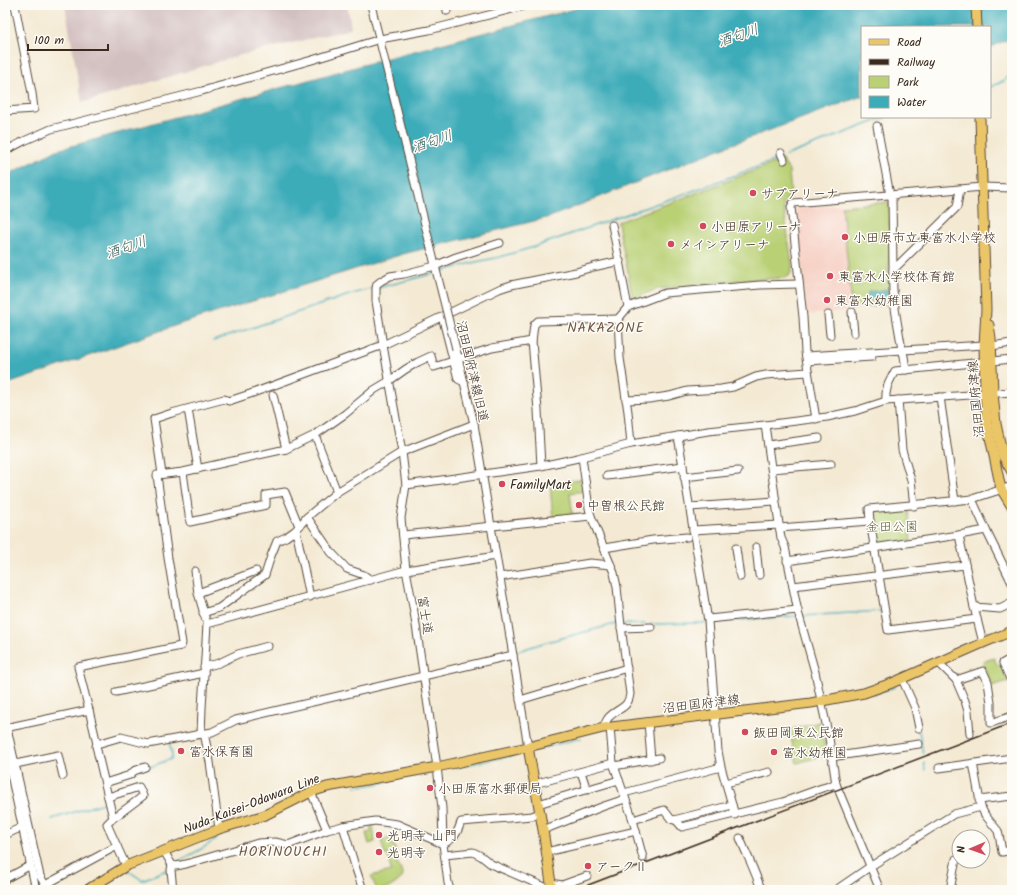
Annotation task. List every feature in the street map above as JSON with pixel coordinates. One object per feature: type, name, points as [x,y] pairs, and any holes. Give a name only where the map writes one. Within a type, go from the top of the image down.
[{"type":"main road","points":[[976,5],[977,26]]},
{"type":"main road","name":"沼田国府津線","points":[[980,118],[986,310],[991,338],[984,345],[988,362],[989,393],[987,423],[1001,489],[1012,507]]},
{"type":"main road","name":"沼田国府津線","points":[[989,393],[1003,456],[1012,472]]},
{"type":"main road","name":"沼田国府津線","points":[[528,747],[607,728],[821,702],[870,691],[902,679],[1012,631]]},
{"type":"main road","points":[[528,747],[552,887]]},
{"type":"main road","name":"Nuda-Kaisei-Odawara Line","points":[[87,890],[126,866],[219,829],[265,815],[327,787],[438,770],[528,747]]},
{"type":"street","points":[[5,111],[34,109],[15,5]]},
{"type":"street","name":"沼田国府津線旧道","points":[[371,5],[456,348],[456,360],[464,382],[474,424],[528,747]]},
{"type":"street","points":[[5,151],[52,129],[312,60],[380,39],[429,30],[528,5]]},
{"type":"street","points":[[877,126],[891,195],[892,279],[906,370]]},
{"type":"street","points":[[816,419],[815,400],[808,372],[808,359],[799,284],[792,207],[794,203],[982,187],[1012,188]]},
{"type":"street","points":[[893,270],[956,207],[960,189]]},
{"type":"street","points":[[612,225],[628,307]]},
{"type":"street","points":[[435,268],[456,257],[500,243]]},
{"type":"street","points":[[162,474],[154,419],[224,399],[229,401],[383,345],[499,289],[620,261]]},
{"type":"street","name":"富士道","points":[[435,268],[390,276],[378,284],[376,288],[376,296],[402,452],[406,485],[401,518],[406,570],[438,770],[442,808],[443,844],[450,890]]},
{"type":"street","points":[[631,444],[620,358],[618,319],[628,307],[665,293],[760,284],[799,284]]},
{"type":"street","points":[[852,312],[854,333]]},
{"type":"street","points":[[828,315],[830,335]]},
{"type":"street","points":[[442,316],[456,360]]},
{"type":"street","points":[[541,466],[532,341],[534,325],[538,321],[618,319]]},
{"type":"street","points":[[113,818],[78,666],[181,646],[182,643],[168,558],[157,475],[198,469],[286,449],[315,435],[346,414],[374,390],[418,362],[431,356],[434,367],[492,348],[532,341]]},
{"type":"street","points":[[808,359],[903,353],[1012,342]]},
{"type":"street","points":[[808,359],[872,357]]},
{"type":"street","points":[[886,401],[885,394],[887,384],[895,371],[1012,359]]},
{"type":"street","points":[[626,400],[669,396],[687,391],[721,389],[733,387],[756,377],[766,375],[808,372]]},
{"type":"street","points":[[406,485],[541,466],[631,444],[708,431],[827,418],[886,401],[1012,392]]},
{"type":"street","points":[[273,395],[286,449]]},
{"type":"street","points":[[940,397],[954,501]]},
{"type":"street","points":[[898,400],[902,450],[911,480],[914,506]]},
{"type":"street","points":[[188,409],[198,469]]},
{"type":"street","points":[[203,613],[219,608],[265,575],[277,540],[286,537],[297,528],[307,516],[337,492],[402,452],[474,424]]},
{"type":"street","points":[[765,425],[781,538],[785,547],[799,614],[815,672],[829,738],[836,784],[880,890]]},
{"type":"street","points":[[315,435],[337,492]]},
{"type":"street","points":[[678,436],[708,622],[718,751],[735,815]]},
{"type":"street","points":[[768,445],[819,438]]},
{"type":"street","points":[[582,457],[591,516],[614,573],[617,587],[630,694],[629,701],[626,705],[609,717],[607,728],[613,764],[633,820],[643,858]]},
{"type":"street","points":[[772,469],[831,464]]},
{"type":"street","points":[[607,476],[683,466]]},
{"type":"street","points":[[684,477],[738,471]]},
{"type":"street","points":[[183,472],[190,522],[266,505],[266,495],[285,492],[297,528],[310,597]]},
{"type":"street","points":[[977,619],[888,630],[869,509],[914,506],[972,499],[1012,486]]},
{"type":"street","points":[[972,499],[1012,583]]},
{"type":"street","points":[[690,507],[775,501]]},
{"type":"street","points":[[307,516],[331,552],[347,569],[364,575],[371,580]]},
{"type":"street","points":[[403,535],[591,516]]},
{"type":"street","points":[[693,530],[870,521]]},
{"type":"street","points":[[787,561],[986,530]]},
{"type":"street","points":[[959,535],[983,643]]},
{"type":"street","points":[[604,548],[653,540],[687,537]]},
{"type":"street","points":[[756,547],[759,574]]},
{"type":"street","points":[[736,548],[740,577]]},
{"type":"street","points":[[207,624],[406,570],[496,556]]},
{"type":"street","points":[[500,578],[590,562],[611,565]]},
{"type":"street","points":[[793,586],[965,565]]},
{"type":"street","points":[[195,571],[198,593],[207,624],[204,670],[203,734],[210,762],[219,829]]},
{"type":"street","points":[[198,593],[256,571]]},
{"type":"street","points":[[974,607],[1000,609],[1012,603]]},
{"type":"street","points":[[708,622],[799,614]]},
{"type":"street","points":[[621,625],[652,627]]},
{"type":"street","points":[[116,692],[204,670],[238,654],[268,646]]},
{"type":"street","points":[[97,744],[121,737],[148,744],[203,734],[212,732],[236,720],[513,652]]},
{"type":"street","points":[[1012,658],[1003,662],[1012,683]]},
{"type":"street","points":[[939,663],[956,680],[968,710],[970,734]]},
{"type":"street","points":[[520,700],[627,668]]},
{"type":"street","points":[[956,680],[983,671],[988,682],[991,703],[991,723],[1012,716]]},
{"type":"street","points":[[902,679],[915,708],[919,728]]},
{"type":"street","points":[[36,890],[10,766],[6,728],[89,710]]},
{"type":"street","points":[[648,722],[651,760]]},
{"type":"street","points":[[831,757],[919,744]]},
{"type":"street","points":[[5,748],[40,876],[45,888]]},
{"type":"street","points":[[10,766],[58,755],[63,776]]},
{"type":"street","points":[[534,784],[613,764],[659,758]]},
{"type":"street","points":[[939,768],[1012,758]]},
{"type":"street","points":[[974,763],[980,804],[985,815],[998,831],[1002,852],[1012,850]]},
{"type":"street","points":[[543,830],[604,806],[624,796],[721,766]]},
{"type":"street","points":[[105,782],[130,775],[134,771],[145,767]]},
{"type":"street","points":[[581,772],[587,790]]},
{"type":"street","points":[[726,783],[769,772]]},
{"type":"street","points":[[538,804],[619,780]]},
{"type":"street","points":[[676,820],[682,827],[735,815],[782,802],[836,784]]},
{"type":"street","points":[[108,797],[139,787],[143,796],[107,824],[126,866]]},
{"type":"street","points":[[312,795],[327,830]]},
{"type":"street","points":[[836,890],[871,866],[954,814],[980,804],[1012,796]]},
{"type":"street","points":[[633,820],[664,810],[671,819],[676,820],[732,805]]},
{"type":"street","points":[[172,865],[176,866],[186,864],[258,843],[274,842],[288,844],[327,830],[375,820],[397,824],[443,844],[451,840],[457,833],[461,822],[532,816],[540,813]]},
{"type":"street","points":[[343,826],[363,890]]},
{"type":"street","points":[[5,835],[22,827]]},
{"type":"street","points":[[546,852],[636,831]]},
{"type":"street","points":[[740,838],[758,878],[761,890]]},
{"type":"street","points":[[45,888],[117,846]]},
{"type":"street","points":[[164,851],[172,865],[173,890]]},
{"type":"street","points":[[445,854],[473,852],[491,864],[547,888],[562,885],[587,876]]},
{"type":"street","points":[[5,879],[31,865]]},
{"type":"street","points":[[950,890],[954,869]]},
{"type":"street","points":[[34,880],[45,888]]},
{"type":"shaded area","points":[[65,5],[347,5],[351,27],[347,30],[237,56],[82,103]]},
{"type":"shaded area","name":"小田原市立東富水小学校","points":[[891,201],[893,305],[806,315],[804,289],[848,283],[804,288],[795,210],[797,208]]},
{"type":"green space","name":"小田原アリーナ","points":[[782,160],[789,170],[791,196],[783,202],[792,265],[792,270],[789,276],[784,278],[742,280],[658,289],[634,298],[632,297],[618,222]]},
{"type":"green space","points":[[889,202],[890,262],[888,267],[891,304],[852,308],[842,206]]},
{"type":"green space","points":[[584,479],[585,491],[570,493],[573,517],[553,519],[550,484]]},
{"type":"green space","name":"金田公園","points":[[908,508],[911,541],[876,546],[871,511]]},
{"type":"green space","points":[[994,658],[997,665],[1000,664],[1008,681],[992,686],[982,662]]},
{"type":"green space","points":[[819,722],[827,755],[797,763],[789,730]]},
{"type":"green space","points":[[370,823],[373,823],[375,842],[369,844],[366,833],[371,832]]},
{"type":"green space","points":[[390,837],[391,844],[394,844],[397,863],[403,877],[388,888],[377,890],[371,876],[391,871],[388,855],[385,855],[381,840]]},
{"type":"water","name":"酒匂川","points":[[590,5],[1012,5],[1012,38],[991,47],[991,26],[861,26],[861,96],[722,148],[550,217],[403,254],[183,323],[5,385],[5,176],[57,150],[395,56]]},
{"type":"water","points":[[887,289],[888,298],[868,300],[868,292]]},
{"type":"waterway","points":[[991,87],[1004,81],[1012,70]]},
{"type":"waterway","points":[[785,156],[883,118]]},
{"type":"waterway","points":[[438,272],[534,247],[781,158]]},
{"type":"waterway","points":[[378,288],[435,273]]},
{"type":"waterway","points":[[213,341],[374,288]]},
{"type":"waterway","points":[[968,349],[977,349]]},
{"type":"waterway","points":[[802,616],[881,611]]},
{"type":"waterway","points":[[711,622],[797,616]]},
{"type":"waterway","points":[[651,624],[705,623]]},
{"type":"waterway","points":[[515,652],[543,643],[619,624]]},
{"type":"waterway","points":[[623,624],[645,624]]},
{"type":"waterway","points":[[390,680],[400,678]]},
{"type":"waterway","points":[[873,694],[895,687]]},
{"type":"waterway","points":[[919,731],[923,753]]},
{"type":"waterway","points":[[532,751],[581,738]]},
{"type":"waterway","points":[[147,768],[171,759],[172,755],[169,742]]},
{"type":"waterway","points":[[456,767],[525,753]]},
{"type":"waterway","points":[[924,762],[925,770]]},
{"type":"waterway","points":[[356,786],[366,786],[394,779]]},
{"type":"waterway","points":[[52,819],[106,802]]},
{"type":"waterway","points":[[176,863],[208,845],[225,832]]},
{"type":"waterway","points":[[127,870],[142,880],[169,869]]},
{"type":"railway","points":[[575,890],[1012,723]]},
{"type":"place","name":"サブアリーナ","points":[[753,193]]},
{"type":"place","name":"小田原アリーナ","points":[[703,226]]},
{"type":"place","name":"小田原市立東富水小学校","points":[[845,237]]},
{"type":"place","name":"メインアリーナ","points":[[671,244]]},
{"type":"place","name":"東富水小学校体育館","points":[[830,276]]},
{"type":"place","name":"東富水幼稚園","points":[[827,300]]},
{"type":"place","name":"FamilyMart","points":[[502,484]]},
{"type":"place","name":"中曽根公民館","points":[[579,505]]},
{"type":"place","name":"飯田岡東公民館","points":[[745,732]]},
{"type":"place","name":"富水保育園","points":[[181,751]]},
{"type":"place","name":"富水幼稚園","points":[[774,752]]},
{"type":"place","name":"小田原富水郵便局","points":[[430,788]]},
{"type":"place","name":"光明寺 山門","points":[[379,835]]},
{"type":"place","name":"光明寺","points":[[379,852]]},
{"type":"place","name":"アークⅡ","points":[[588,866]]},
{"type":"district","name":"NAKAZONE","points":[[606,327]]},
{"type":"district","name":"HORINOUCHI","points":[[283,851]]}]
